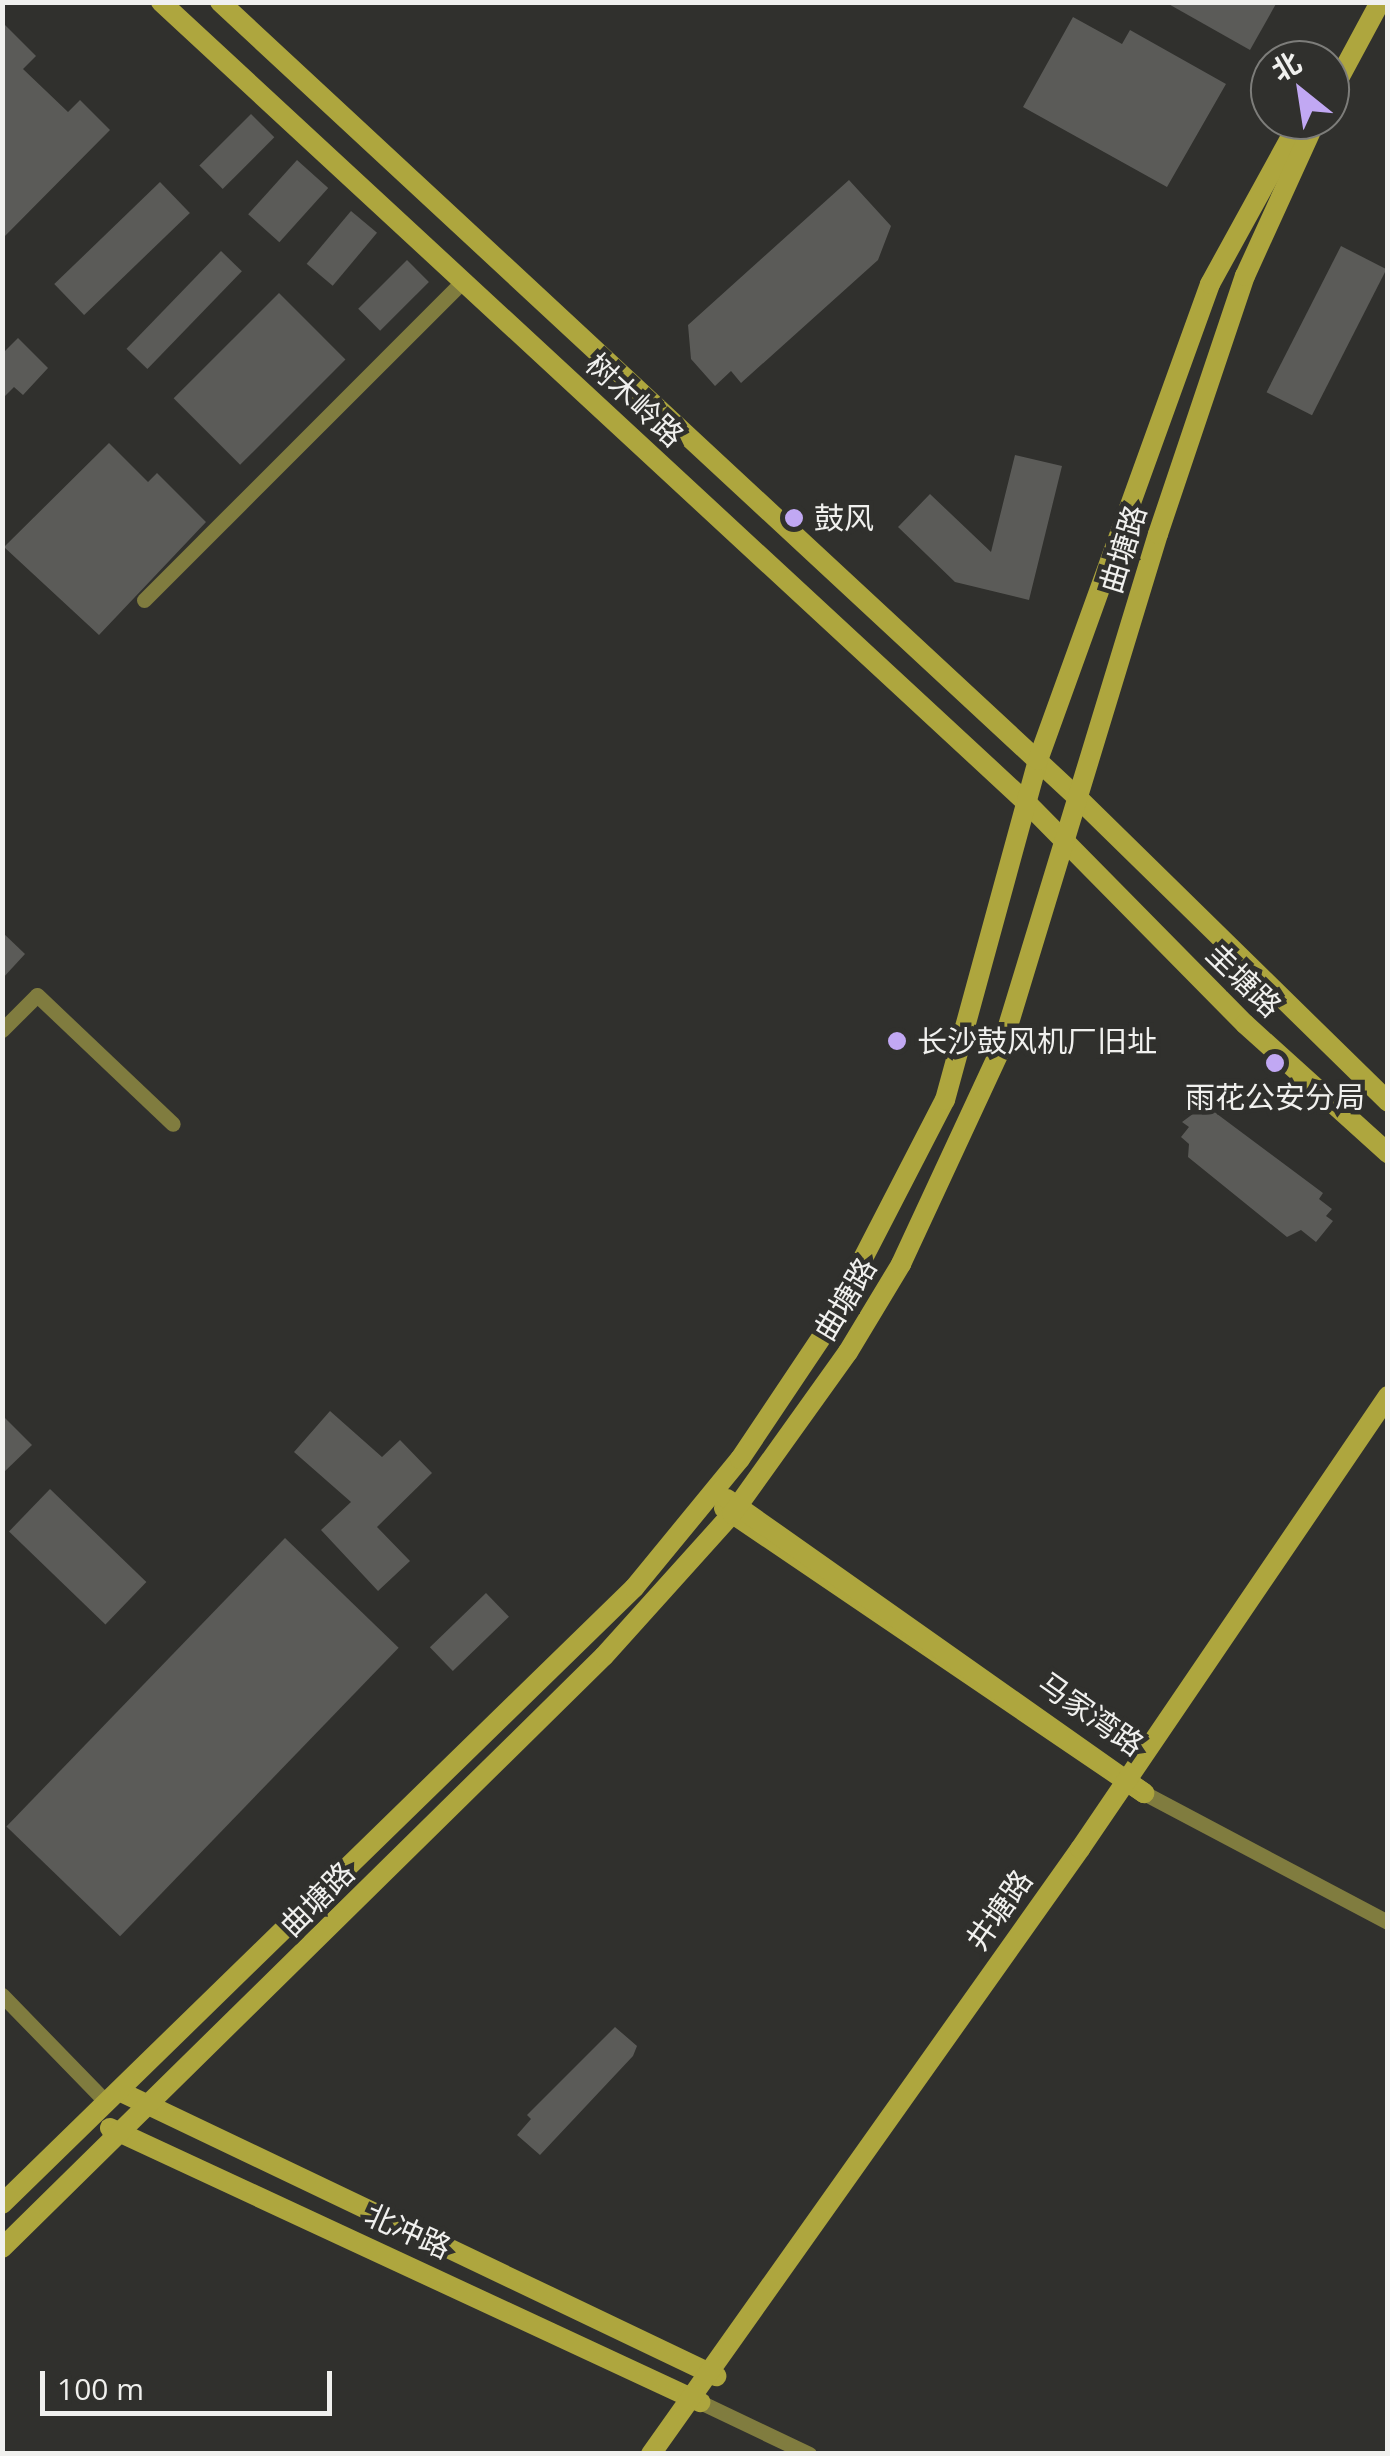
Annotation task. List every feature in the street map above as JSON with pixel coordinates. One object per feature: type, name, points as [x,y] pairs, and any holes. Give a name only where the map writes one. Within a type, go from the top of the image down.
[{"type":"main road","name":"树木岭路","points":[[162,2],[1028,804],[1066,844]]},
{"type":"main road","name":"树木岭路","points":[[220,2],[484,254],[1081,801]]},
{"type":"main road","points":[[1344,40],[1364,2]]},
{"type":"main road","points":[[1350,58],[1380,2]]},
{"type":"main road","name":"曲塘路","points":[[2,2204],[591,1631],[713,1494],[826,1332],[937,1117],[1038,760],[1210,284],[1289,140]]},
{"type":"main road","name":"曲塘路","points":[[2,2248],[604,1656],[781,1453],[901,1264],[995,1066],[1081,801],[1158,534],[1245,276],[1307,140]]},
{"type":"main road","name":"圭塘路","points":[[1081,801],[1388,1102]]},
{"type":"main road","name":"圭塘路","points":[[1066,844],[1245,1024],[1388,1153]]},
{"type":"main road","name":"井塘路","points":[[1133,1786],[1388,1396]]},
{"type":"main road","name":"井塘路","points":[[650,2454],[695,2399],[1133,1786],[1388,1417]]},
{"type":"main road","name":"马家湾路","points":[[713,1494],[1133,1786]]},
{"type":"main road","name":"北冲路","points":[[113,2097],[150,2106],[712,2375]]},
{"type":"main road","name":"北冲路","points":[[90,2119],[695,2399]]},
{"type":"main road","name":"井塘路","points":[[664,2454],[695,2399]]},
{"type":"street","points":[[144,600],[463,282]]},
{"type":"street","points":[[2,1030],[36,995],[173,1124]]},
{"type":"street","points":[[1133,1786],[1388,1922]]},
{"type":"street","points":[[2,1994],[113,2097]]},
{"type":"street","points":[[695,2399],[808,2454]]},
{"type":"building","points":[[1165,2],[1277,2],[1256,40],[1250,40],[1250,50]]},
{"type":"building","points":[[1073,17],[1122,44],[1130,30],[1226,84],[1167,187],[1023,107]]},
{"type":"building","points":[[2,22],[36,56],[23,69],[68,112],[80,100],[110,130],[2,239]]},
{"type":"building","points":[[251,114],[274,137],[223,189],[199,166]]},
{"type":"building","points":[[297,160],[328,188],[279,242],[248,214]]},
{"type":"building","points":[[849,180],[891,226],[878,260],[741,383],[731,371],[715,386],[691,359],[688,325]]},
{"type":"building","points":[[160,182],[190,213],[84,315],[54,284]]},
{"type":"building","points":[[351,211],[377,233],[333,286],[307,264]]},
{"type":"building","points":[[1341,246],[1386,269],[1312,415],[1267,392]]},
{"type":"building","points":[[221,251],[242,271],[147,369],[127,349]]},
{"type":"building","points":[[407,260],[429,282],[380,331],[358,309]]},
{"type":"building","points":[[279,293],[345,359],[240,465],[174,398]]},
{"type":"building","points":[[18,338],[48,368],[23,395],[14,387],[2,399],[2,354]]},
{"type":"building","points":[[109,443],[148,482],[157,473],[206,522],[99,635],[4,547]]},
{"type":"building","points":[[1015,455],[1062,466],[1029,600],[955,582],[898,527],[930,494],[991,552]]},
{"type":"building","points":[[2,932],[25,954],[2,979]]},
{"type":"building","points":[[1205,1105],[1323,1193],[1319,1199],[1332,1209],[1326,1216],[1333,1221],[1316,1242],[1301,1230],[1287,1237],[1188,1157],[1189,1144],[1181,1137],[1189,1127],[1182,1122]]},
{"type":"building","points":[[330,1411],[382,1457],[400,1440],[432,1473],[377,1527],[410,1561],[378,1591],[321,1530],[351,1502],[294,1452]]},
{"type":"building","points":[[2,1415],[32,1445],[2,1474]]},
{"type":"building","points":[[50,1489],[146,1582],[105,1625],[9,1531]]},
{"type":"building","points":[[285,1538],[399,1648],[120,1936],[6,1826]]},
{"type":"building","points":[[486,1593],[509,1617],[453,1671],[430,1647]]},
{"type":"building","points":[[615,2027],[637,2046],[633,2056],[540,2155],[517,2135],[531,2119],[527,2115]]},
{"type":"place","name":"鼓风","points":[[794,518]]},
{"type":"place","name":"长沙鼓风机厂旧址","points":[[897,1041]]},
{"type":"place","name":"雨花公安分局","points":[[1275,1063]]}]
